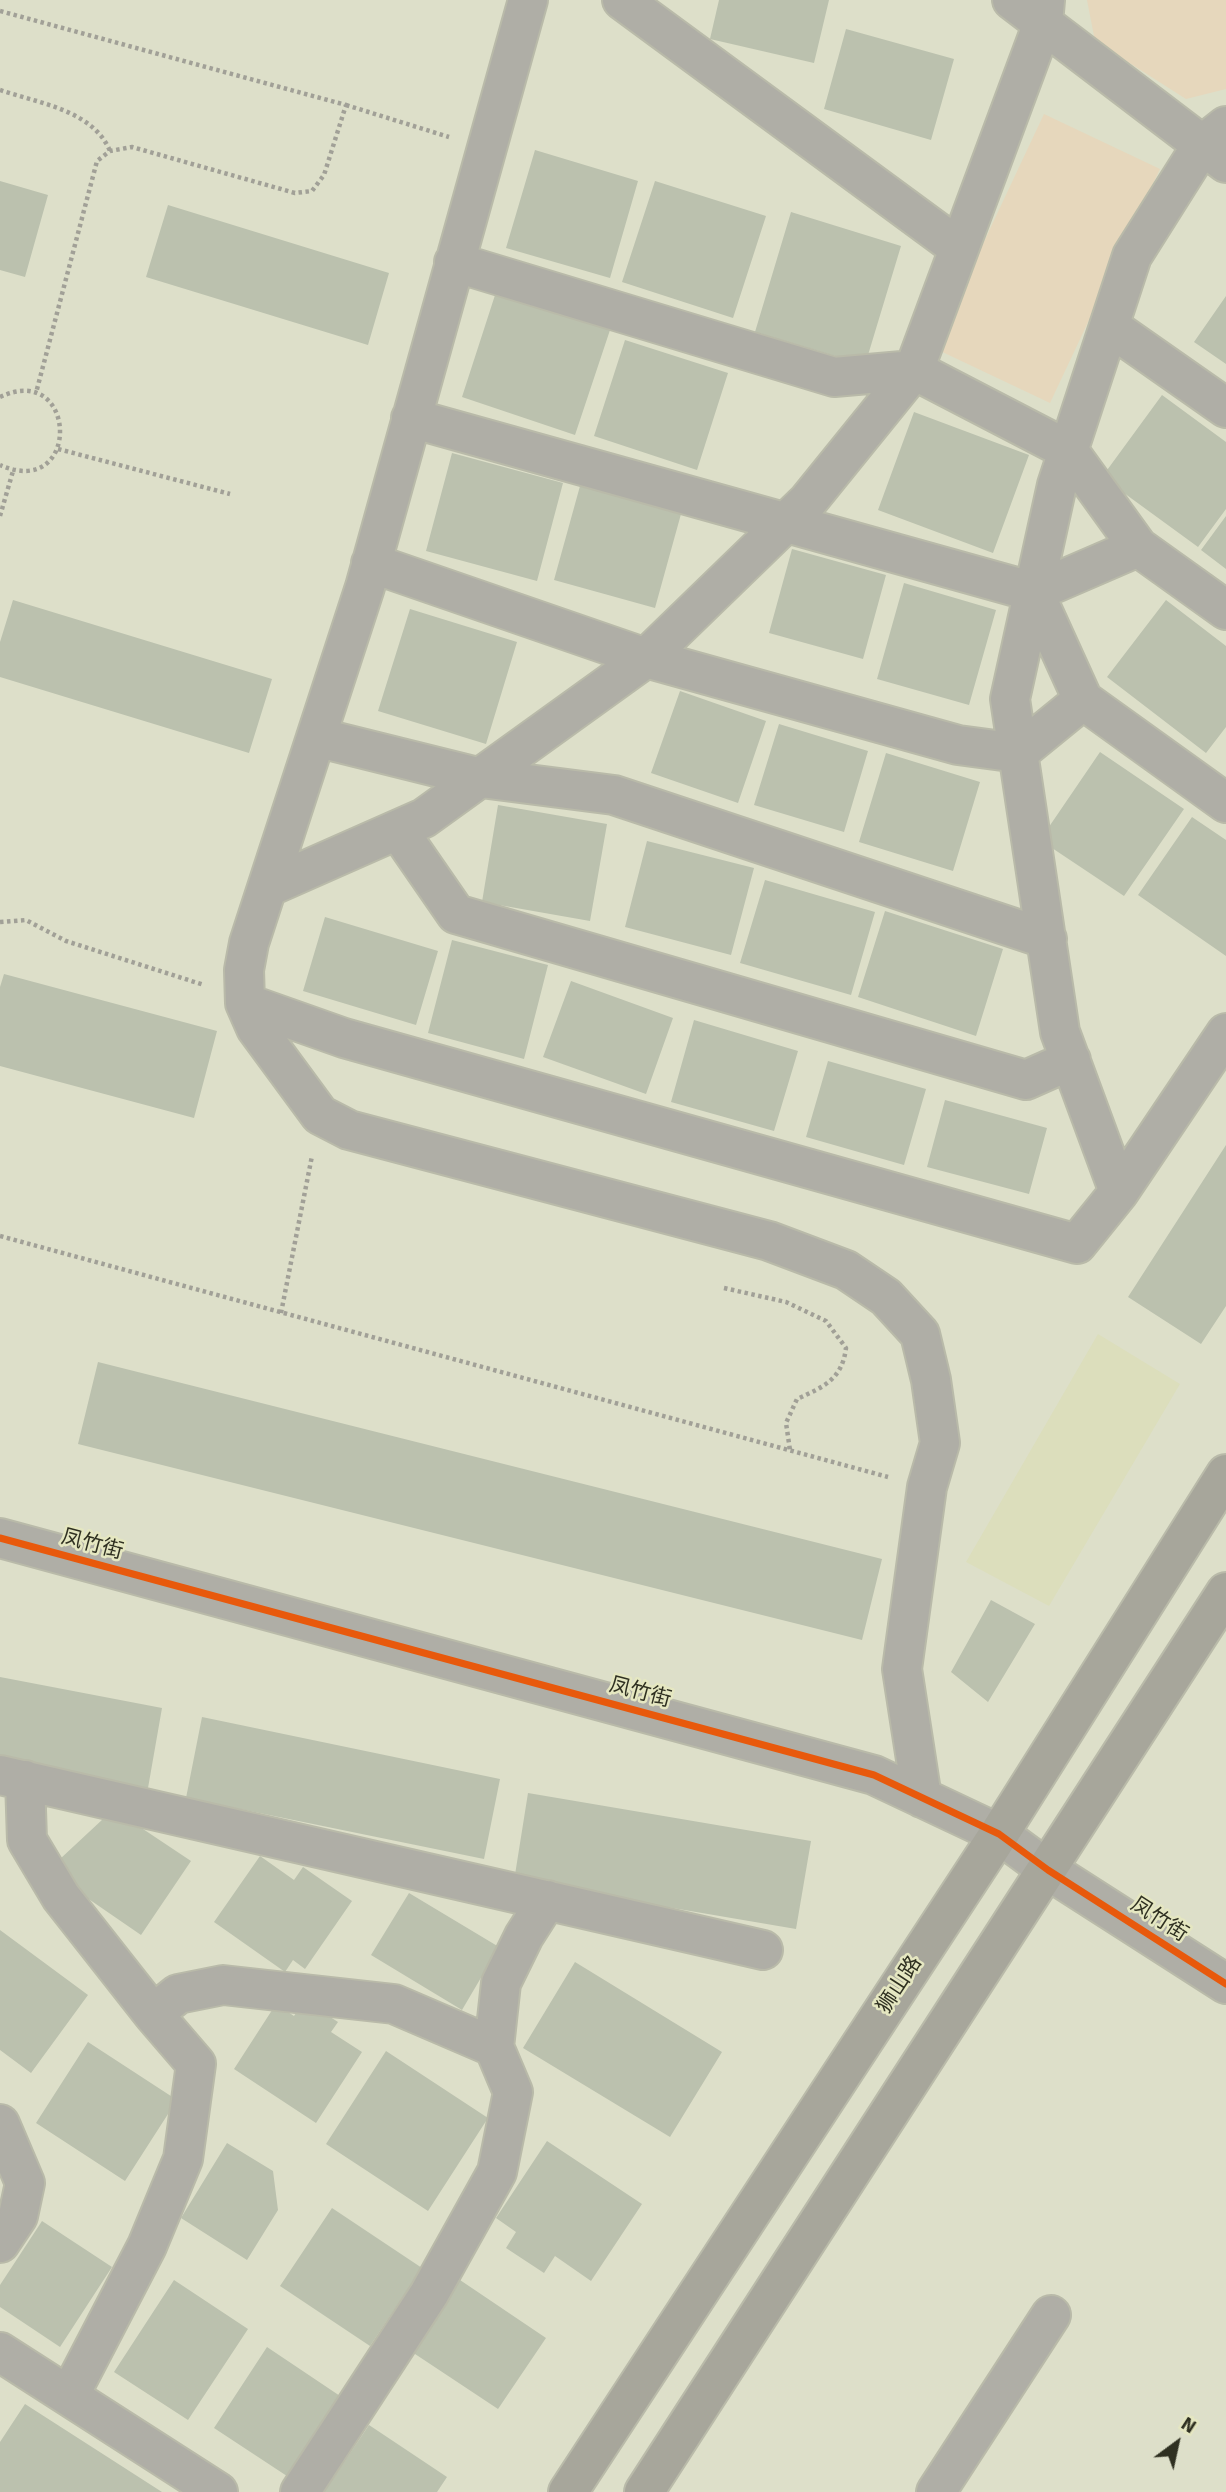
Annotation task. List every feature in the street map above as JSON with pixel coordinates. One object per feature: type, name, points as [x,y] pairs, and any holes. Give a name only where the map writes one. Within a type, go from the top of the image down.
[{"type":"main road","name":"狮山路","points":[[568,2492],[999,1834],[1226,1474]]},
{"type":"main road","points":[[644,2492],[1226,1592]]},
{"type":"street","points":[[528,0],[371,563],[249,943],[244,970],[245,1003],[256,1028],[320,1115],[349,1130],[769,1241],[846,1270],[887,1297],[920,1334],[931,1380],[940,1443],[927,1487],[902,1669],[922,1798]]},
{"type":"street","points":[[622,0],[960,248]]},
{"type":"street","points":[[1012,0],[1044,12],[1218,145],[1132,256],[1056,485],[1010,699],[1060,1032],[1119,1192]]},
{"type":"street","points":[[268,887],[424,818],[481,778],[646,658],[808,501],[914,370],[1044,12]]},
{"type":"street","points":[[454,262],[834,377],[914,370],[1068,450],[1138,547],[1226,610]]},
{"type":"street","points":[[1109,326],[1226,408]]},
{"type":"street","points":[[411,418],[1034,592],[1138,547]]},
{"type":"street","points":[[371,563],[646,658],[958,745],[1018,753],[1083,700]]},
{"type":"street","points":[[1034,592],[1083,700],[1226,803]]},
{"type":"street","points":[[316,737],[481,778],[614,795],[1046,939]]},
{"type":"street","points":[[398,830],[456,914],[1026,1080],[1071,1060]]},
{"type":"street","points":[[245,1003],[344,1038],[1077,1244],[1119,1192],[1226,1033]]},
{"type":"street","name":"凤竹街","points":[[0,1538],[874,1775],[999,1834],[1048,1870],[1226,1984]]},
{"type":"street","points":[[69,2396],[147,2246],[183,2160],[195,2064],[61,1897],[27,1840],[13,1777],[763,1950]]},
{"type":"street","points":[[300,2492],[429,2294],[497,2172],[513,2092],[494,2047],[501,1983],[524,1936],[547,1900]]},
{"type":"street","points":[[153,2014],[178,1994],[223,1985],[394,2004],[494,2047]]},
{"type":"street","points":[[0,2124],[25,2183],[18,2216],[0,2243]]},
{"type":"street","points":[[936,2492],[1051,2315]]},
{"type":"street","points":[[0,2352],[218,2492]]},
{"type":"path","points":[[0,11],[346,104],[485,149]]},
{"type":"path","points":[[0,90],[82,118],[106,139],[110,151]]},
{"type":"path","points":[[36,393],[97,161],[110,151],[132,147],[295,194],[312,191],[324,175],[346,104]]},
{"type":"path","points":[[0,397],[10,392],[22,391],[36,393],[48,400],[61,423],[62,436],[58,449],[50,460],[39,468],[13,471],[0,466]]},
{"type":"path","points":[[58,449],[230,494]]},
{"type":"path","points":[[0,516],[13,471]]},
{"type":"path","points":[[0,922],[26,920],[66,941],[210,987],[245,1003]]},
{"type":"path","points":[[281,1313],[320,1115]]},
{"type":"path","points":[[0,1236],[927,1487]]},
{"type":"path","points":[[724,1288],[786,1302],[826,1321],[846,1348],[844,1364],[825,1386],[797,1399],[786,1423],[790,1450]]},
{"type":"shaded area","points":[[1087,0],[1226,0],[1226,89],[1186,99],[1095,41]]},
{"type":"shaded area","points":[[1044,114],[1160,169],[1050,403],[934,348]]},
{"type":"shaded area","points":[[1098,1334],[1180,1384],[1049,1606],[966,1562]]},
{"type":"building","points":[[719,0],[829,0],[814,63],[710,39]]},
{"type":"building","points":[[846,29],[954,59],[931,140],[824,109]]},
{"type":"building","points":[[535,150],[638,181],[610,278],[506,248]]},
{"type":"building","points":[[0,181],[48,195],[25,277],[0,270]]},
{"type":"building","points":[[655,181],[766,216],[733,318],[622,282]]},
{"type":"building","points":[[168,205],[389,273],[368,345],[146,277]]},
{"type":"building","points":[[791,212],[901,246],[865,365],[755,332]]},
{"type":"building","points":[[496,292],[610,330],[575,435],[462,397]]},
{"type":"building","points":[[1226,296],[1226,364],[1194,342]]},
{"type":"building","points":[[625,340],[728,373],[697,470],[594,436]]},
{"type":"building","points":[[1162,395],[1226,442],[1226,509],[1198,547],[1102,477]]},
{"type":"building","points":[[914,412],[1029,455],[993,553],[878,510]]},
{"type":"building","points":[[452,453],[563,483],[537,581],[426,551]]},
{"type":"building","points":[[580,486],[681,514],[655,608],[554,580]]},
{"type":"building","points":[[1226,516],[1226,569],[1201,550]]},
{"type":"building","points":[[792,549],[886,575],[863,659],[769,633]]},
{"type":"building","points":[[904,583],[996,610],[969,705],[877,679]]},
{"type":"building","points":[[13,600],[272,679],[249,753],[0,677],[0,642]]},
{"type":"building","points":[[1166,600],[1226,646],[1226,727],[1206,753],[1107,677]]},
{"type":"building","points":[[410,609],[517,642],[486,744],[378,711]]},
{"type":"building","points":[[680,691],[766,721],[738,803],[651,773]]},
{"type":"building","points":[[779,724],[868,751],[844,832],[754,805]]},
{"type":"building","points":[[1100,752],[1184,809],[1124,896],[1040,840]]},
{"type":"building","points":[[886,753],[980,782],[953,871],[859,842]]},
{"type":"building","points":[[498,805],[607,824],[590,921],[482,902]]},
{"type":"building","points":[[1192,817],[1226,840],[1226,956],[1138,895]]},
{"type":"building","points":[[647,841],[754,868],[731,955],[625,927]]},
{"type":"building","points":[[765,880],[875,912],[851,995],[740,963]]},
{"type":"building","points":[[885,911],[1003,949],[976,1036],[858,997]]},
{"type":"building","points":[[325,917],[438,951],[416,1025],[303,991]]},
{"type":"building","points":[[452,940],[548,965],[524,1059],[428,1033]]},
{"type":"building","points":[[4,974],[217,1031],[194,1118],[0,1066],[0,987]]},
{"type":"building","points":[[571,981],[673,1018],[646,1094],[543,1057]]},
{"type":"building","points":[[694,1020],[798,1051],[774,1131],[671,1102]]},
{"type":"building","points":[[828,1061],[926,1089],[904,1165],[806,1137]]},
{"type":"building","points":[[945,1100],[1047,1128],[1029,1194],[927,1167]]},
{"type":"building","points":[[1226,1145],[1226,1306],[1201,1344],[1128,1297]]},
{"type":"building","points":[[98,1362],[882,1559],[862,1640],[78,1444]]},
{"type":"building","points":[[991,1600],[1035,1624],[988,1702],[951,1672]]},
{"type":"building","points":[[0,1677],[162,1708],[148,1788],[0,1760]]},
{"type":"building","points":[[202,1717],[500,1779],[484,1859],[186,1798]]},
{"type":"building","points":[[528,1793],[811,1841],[796,1929],[514,1881]]},
{"type":"building","points":[[103,1819],[137,1825],[191,1861],[141,1935],[77,1891],[60,1859]]},
{"type":"building","points":[[260,1856],[294,1880],[303,1867],[352,1901],[305,1969],[293,1960],[285,1972],[214,1922]]},
{"type":"building","points":[[409,1893],[499,1947],[462,2010],[371,1955]]},
{"type":"building","points":[[0,1930],[88,1995],[31,2073],[0,2050]]},
{"type":"building","points":[[575,1962],[722,2052],[670,2137],[523,2048]]},
{"type":"building","points":[[304,2000],[338,2022],[331,2032],[362,2052],[316,2123],[234,2069],[276,2004],[294,2016]]},
{"type":"building","points":[[88,2042],[177,2100],[125,2181],[36,2123]]},
{"type":"building","points":[[386,2051],[488,2118],[428,2211],[326,2144]]},
{"type":"building","points":[[547,2141],[642,2204],[591,2281],[555,2256],[544,2273],[506,2248],[516,2232],[496,2218]]},
{"type":"building","points":[[227,2143],[273,2171],[278,2210],[247,2260],[181,2218]]},
{"type":"building","points":[[332,2208],[422,2268],[370,2346],[280,2286]]},
{"type":"building","points":[[42,2221],[112,2267],[60,2347],[0,2307],[0,2285]]},
{"type":"building","points":[[174,2280],[248,2329],[188,2420],[114,2372]]},
{"type":"building","points":[[460,2280],[546,2338],[498,2409],[412,2352]]},
{"type":"building","points":[[267,2347],[346,2400],[293,2480],[214,2428]]},
{"type":"building","points":[[25,2404],[162,2492],[0,2492],[0,2442]]},
{"type":"building","points":[[369,2425],[447,2477],[437,2492],[324,2492]]},
{"type":"cycle path","points":[[0,1538],[874,1775],[999,1834],[1048,1870],[1226,1984]]}]
